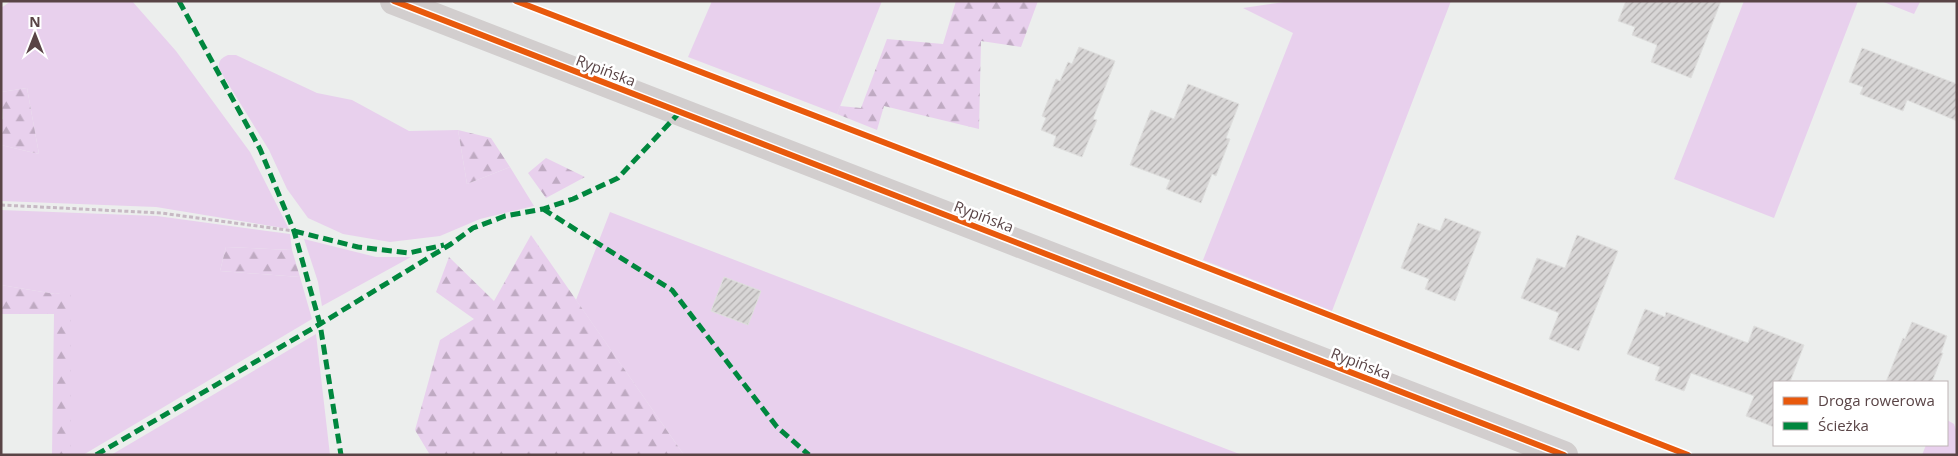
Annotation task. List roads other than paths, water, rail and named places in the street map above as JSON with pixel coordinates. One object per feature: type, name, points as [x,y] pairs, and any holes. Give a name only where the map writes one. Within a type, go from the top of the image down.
[{"type":"street","name":"Rypińska","points":[[394,1],[1564,455]]}]
